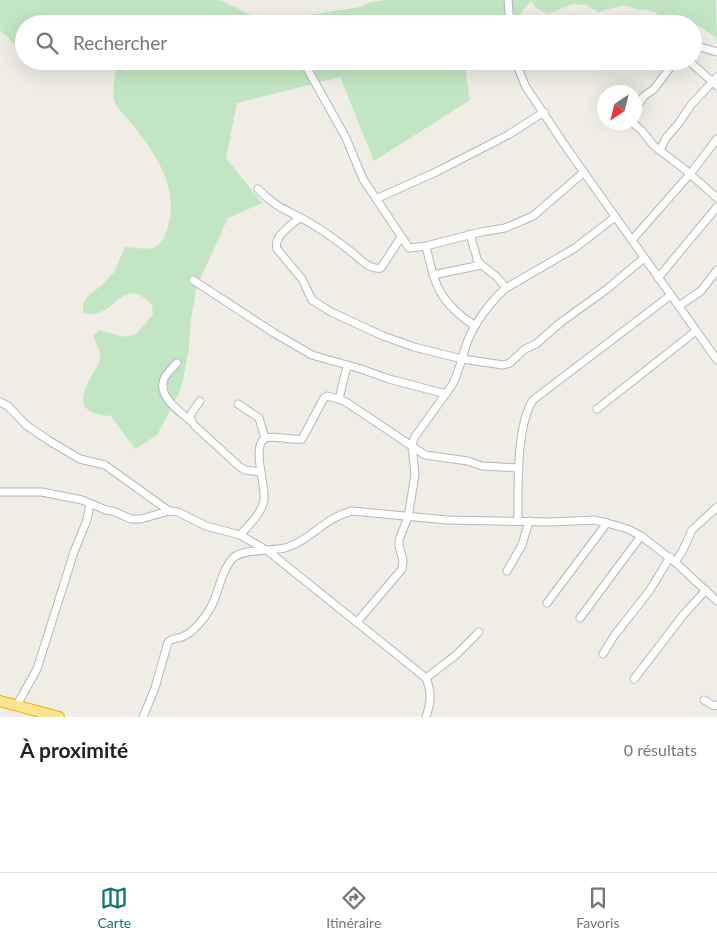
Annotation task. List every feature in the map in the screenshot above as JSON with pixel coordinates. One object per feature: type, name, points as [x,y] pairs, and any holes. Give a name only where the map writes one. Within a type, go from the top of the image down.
[{"type":"highway","points":[[0,701],[59,717]]},
{"type":"street","points":[[508,0],[509,15]]},
{"type":"street","points":[[702,45],[717,52]]},
{"type":"street","points":[[309,70],[346,138],[363,179],[408,248],[426,246],[470,234],[506,228],[533,216],[584,172]]},
{"type":"street","points":[[519,70],[526,87],[584,172],[717,360]]},
{"type":"street","points":[[642,99],[654,89],[668,70]]},
{"type":"street","points":[[660,150],[666,138],[691,105],[716,82],[701,70]]},
{"type":"street","points":[[376,198],[438,171],[508,135],[544,112]]},
{"type":"street","points":[[641,130],[654,146],[717,198]]},
{"type":"street","points":[[632,240],[690,174],[717,139]]},
{"type":"street","points":[[258,189],[281,209],[310,223],[372,268],[381,268],[385,264],[401,237]]},
{"type":"street","points":[[658,278],[717,207]]},
{"type":"street","points":[[357,622],[402,569],[403,560],[398,546],[408,517],[415,475],[412,445],[416,433],[446,394],[457,376],[469,338],[475,326],[495,299],[506,288],[575,248],[615,217]]},
{"type":"street","points":[[299,218],[277,239],[276,244],[277,249],[302,279],[312,300],[331,312],[414,348],[503,366],[510,363],[525,349],[536,344],[644,258]]},
{"type":"street","points":[[470,234],[476,258],[506,288]]},
{"type":"street","points":[[426,246],[440,295],[460,316],[475,326]]},
{"type":"street","points":[[433,275],[481,265]]},
{"type":"street","points":[[678,306],[701,291],[717,270]]},
{"type":"street","points":[[193,280],[290,343],[312,355],[389,379],[446,394]]},
{"type":"street","points":[[518,521],[518,468],[525,418],[533,400],[671,295]]},
{"type":"street","points":[[596,409],[696,331]]},
{"type":"street","points":[[177,363],[164,379],[163,391],[171,404],[240,468],[261,472]]},
{"type":"street","points":[[339,399],[347,366]]},
{"type":"street","points":[[265,438],[302,439],[324,398],[330,396],[363,413],[425,454],[468,461],[482,466],[518,468]]},
{"type":"street","points":[[190,420],[190,416],[200,401]]},
{"type":"street","points":[[0,402],[8,406],[26,425],[51,442],[80,458],[104,465],[169,511],[186,514],[206,526],[240,535],[268,551],[426,678],[430,688],[431,701],[426,717]]},
{"type":"street","points":[[238,404],[258,418],[265,438]]},
{"type":"street","points":[[240,535],[264,503],[260,448],[265,438]]},
{"type":"street","points":[[0,492],[42,492],[82,500],[131,519],[141,519],[169,511]]},
{"type":"street","points":[[17,705],[37,669],[74,552],[87,520],[90,504]]},
{"type":"street","points":[[603,654],[614,636],[672,560],[682,552],[692,530],[717,507]]},
{"type":"street","points":[[143,717],[156,688],[168,642],[170,639],[190,633],[211,608],[228,564],[235,556],[245,552],[286,548],[298,543],[325,522],[352,511],[447,520],[594,520],[607,523],[628,529],[641,536],[672,560],[717,601]]},
{"type":"street","points":[[508,571],[522,545],[529,521]]},
{"type":"street","points":[[547,603],[607,523]]},
{"type":"street","points":[[580,618],[641,536]]},
{"type":"street","points":[[634,679],[684,614],[706,590]]},
{"type":"street","points":[[426,678],[456,655],[479,632]]},
{"type":"street","points":[[704,700],[714,706],[717,705]]},
{"type":"green space","points":[[0,0],[220,0],[251,15],[15,15],[15,44],[0,31]]},
{"type":"green space","points":[[384,0],[716,0],[717,39],[702,28],[702,15],[660,15],[649,10],[635,9],[624,5],[598,12],[586,5],[572,4],[548,14],[536,8],[531,1],[520,15],[308,15],[360,7],[368,3]]},
{"type":"green space","points":[[465,70],[470,100],[374,161],[340,77],[237,103],[226,158],[262,203],[228,218],[197,286],[191,319],[189,347],[179,393],[157,435],[135,449],[111,416],[100,415],[87,409],[83,399],[87,384],[100,360],[99,349],[93,336],[99,330],[124,337],[130,336],[140,330],[153,314],[152,305],[142,296],[133,293],[125,295],[103,311],[94,314],[83,313],[83,303],[114,272],[125,247],[148,249],[153,248],[162,241],[171,212],[168,185],[157,160],[142,136],[119,110],[114,101],[113,92],[116,71]]}]
